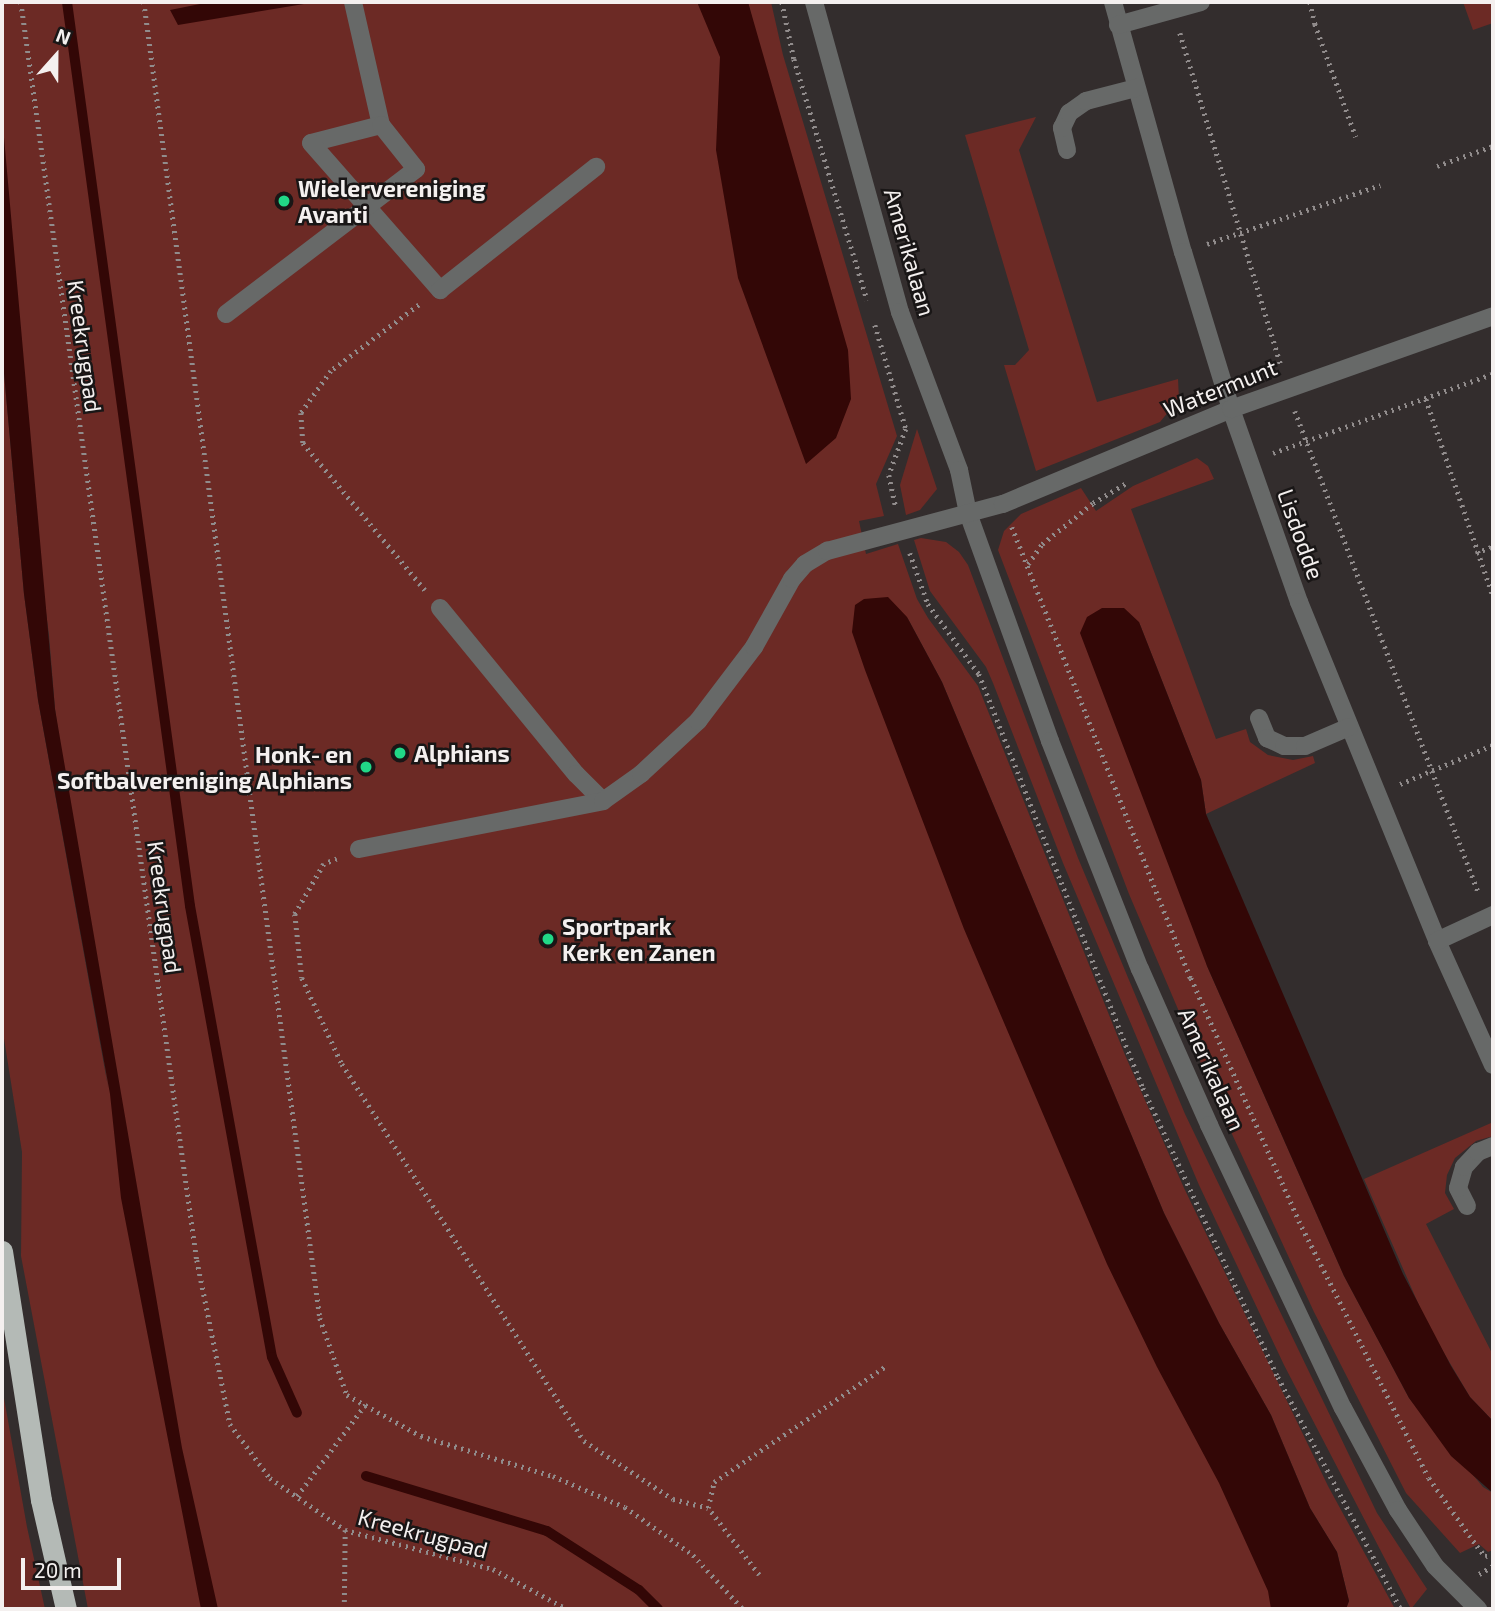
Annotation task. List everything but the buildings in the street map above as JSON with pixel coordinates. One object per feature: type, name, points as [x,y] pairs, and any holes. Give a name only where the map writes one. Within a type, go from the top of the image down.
[{"type":"highway","points":[[2,1251],[41,1500],[66,1609]]},
{"type":"street","name":"Amerikalaan","points":[[814,2],[900,312],[959,470],[968,513],[1060,766],[1140,969],[1215,1137],[1343,1408],[1398,1510],[1435,1566],[1478,1609]]},
{"type":"street","name":"Lisdodde","points":[[1113,2],[1183,252],[1231,409],[1299,602],[1437,941],[1493,1065]]},
{"type":"street","points":[[1118,24],[1201,2]]},
{"type":"street","points":[[226,314],[416,169],[381,125],[355,9]]},
{"type":"street","points":[[1066,150],[1062,128],[1069,113],[1086,101],[1136,89]]},
{"type":"street","points":[[381,125],[311,143],[440,290],[596,167]]},
{"type":"street","name":"Watermunt","points":[[968,513],[1003,503],[1231,409],[1493,316]]},
{"type":"street","points":[[359,849],[603,802],[641,774],[698,721],[754,647],[792,579],[805,564],[827,551],[968,513]]},
{"type":"street","points":[[440,608],[576,774],[603,802]]},
{"type":"street","points":[[1259,718],[1267,738],[1284,746],[1305,746],[1349,727]]},
{"type":"street","points":[[1437,941],[1491,916]]},
{"type":"street","points":[[1467,1206],[1458,1188],[1464,1167],[1478,1152],[1493,1146]]},
{"type":"path","name":"Kreekrugpad","points":[[21,2],[197,1260],[230,1424],[270,1478],[345,1530],[493,1569],[567,1609]]},
{"type":"path","points":[[144,2],[320,1318],[347,1395],[421,1436],[552,1476],[625,1507],[693,1555],[743,1609]]},
{"type":"path","points":[[1310,2],[1315,24],[1356,137]]},
{"type":"path","points":[[1173,9],[1305,442],[1491,916]]},
{"type":"path","points":[[1437,166],[1493,146]]},
{"type":"path","points":[[1183,252],[1380,185]]},
{"type":"path","points":[[440,290],[331,371],[301,413],[303,443],[440,608]]},
{"type":"path","points":[[1249,461],[1493,374]]},
{"type":"path","points":[[1426,399],[1476,553],[1493,596]]},
{"type":"path","points":[[1003,503],[1191,978],[1301,1227],[1429,1478],[1485,1556],[1493,1554]]},
{"type":"path","points":[[1027,565],[1042,544],[1093,503]]},
{"type":"path","points":[[1476,553],[1493,546]]},
{"type":"path","points":[[1377,794],[1493,745]]},
{"type":"path","points":[[359,849],[324,864],[295,914],[302,978],[342,1064],[584,1441],[673,1499],[708,1508],[759,1575]]},
{"type":"path","points":[[708,1508],[714,1482],[886,1366]]},
{"type":"path","points":[[297,1496],[365,1405]]},
{"type":"path","points":[[344,1609],[345,1530]]},
{"type":"shaded area","name":"Sportpark Kerk en Zanen","points":[[2,2],[727,2],[759,46],[748,2],[771,2],[783,55],[897,436],[876,484],[884,516],[859,521],[866,554],[898,544],[917,599],[978,686],[1125,1055],[1184,1188],[1328,1486],[1395,1609],[1346,1609],[1349,1601],[1337,1552],[1310,1508],[1271,1415],[1219,1323],[1164,1213],[942,682],[907,617],[1313,1609],[88,1609],[21,1256],[22,1152],[2,1026],[2,351],[24,594],[38,700],[108,1087],[55,709],[49,635],[2,286]]},
{"type":"shaded area","points":[[210,2],[316,2],[178,25],[170,10]]},
{"type":"shaded area","points":[[697,2],[748,2],[848,350],[851,399],[836,438],[806,464],[738,278],[716,150],[720,57]]},
{"type":"shaded area","points":[[1463,2],[1493,2],[1493,23],[1473,30]]},
{"type":"shaded area","points":[[2,115],[55,709],[182,1448],[218,1609],[201,1609],[121,1198],[110,1094],[38,700],[24,594],[2,351]]},
{"type":"shaded area","points":[[1036,117],[1019,150],[1097,402],[1178,379],[1179,399],[1160,422],[1036,471],[1004,365],[1015,365],[1029,350],[965,135]]},
{"type":"shaded area","points":[[917,429],[937,489],[920,510],[906,515],[900,485]]},
{"type":"shaded area","points":[[1197,458],[1208,466],[1214,479],[1131,509],[1216,739],[1246,729],[1250,742],[1268,755],[1293,760],[1313,756],[1315,763],[1206,814],[1201,780],[1139,622],[1207,966],[1344,1276],[1409,1398],[1483,1487],[1493,1493],[1493,1550],[1488,1552],[1479,1544],[1460,1553],[1406,1493],[1314,1312],[1220,1108],[1129,894],[998,550],[1004,531],[1021,514],[1081,488],[1096,511],[1133,486]]},
{"type":"shaded area","points":[[921,538],[946,542],[959,552],[968,565],[1078,858],[1185,1114],[1377,1513],[1427,1589],[1411,1609],[1284,1365],[1199,1185],[1063,863],[986,667],[930,591],[914,540]]},
{"type":"shaded area","points":[[888,597],[907,617],[942,682],[1164,1213],[1219,1323],[1271,1415],[1310,1508],[1337,1552],[1349,1601],[1346,1609],[1271,1609],[1268,1591],[1219,1483],[1157,1367],[1107,1264],[964,929],[852,632],[855,605],[864,599]]},
{"type":"shaded area","points":[[1102,608],[1124,608],[1139,622],[1201,780],[1206,814],[1403,1274],[1451,1366],[1470,1397],[1493,1421],[1493,1493],[1451,1456],[1409,1398],[1344,1276],[1207,966],[1080,633],[1087,617]]},
{"type":"shaded area","points":[[1491,1123],[1493,1136],[1476,1141],[1455,1158],[1447,1175],[1445,1193],[1454,1209],[1426,1224],[1493,1355],[1493,1421],[1470,1397],[1428,1326],[1364,1179]]},
{"type":"shaded area","points":[[2,1387],[27,1527],[45,1609],[2,1609]]},
{"type":"waterway","points":[[67,2],[190,906],[272,1357],[297,1413]]},
{"type":"waterway","points":[[366,1476],[547,1531],[639,1590],[658,1609]]},
{"type":"place","name":"Wielervereniging Avanti","points":[[284,201]]},
{"type":"place","name":"Alphians","points":[[400,753]]},
{"type":"place","name":"Honk- en Softbalvereniging Alphians","points":[[366,767]]},
{"type":"place","name":"Sportpark Kerk en Zanen","points":[[548,939]]}]
